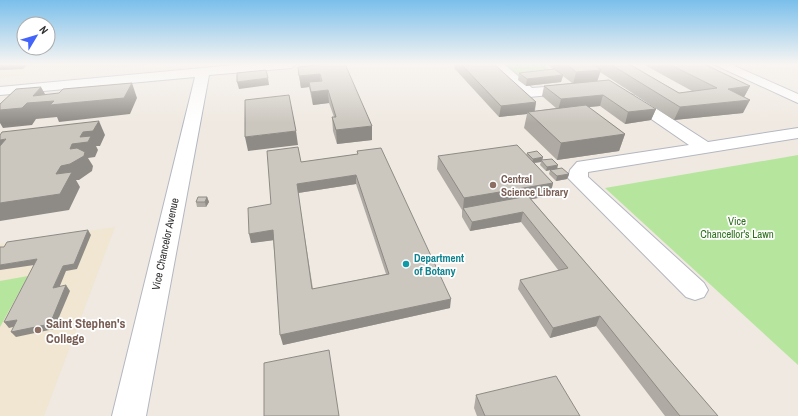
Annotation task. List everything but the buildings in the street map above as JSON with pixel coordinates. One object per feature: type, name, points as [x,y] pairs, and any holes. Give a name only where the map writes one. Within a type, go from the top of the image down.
[{"type":"street","points":[[0,91],[139,83]]},
{"type":"street","name":"Vice Chancelor Avenue","points":[[130,416],[200,83]]},
{"type":"street","points":[[518,83],[529,93],[588,87]]},
{"type":"street","points":[[763,83],[798,99]]},
{"type":"street","points":[[616,89],[706,148]]},
{"type":"street","points":[[695,290],[578,178],[578,170],[584,166],[798,133]]},
{"type":"shaded area","name":"Saint Stephen's College","points":[[115,227],[44,416],[0,416],[0,244]]},
{"type":"green space","name":"Vice Chancellor's Lawn","points":[[798,155],[798,365],[605,188]]},
{"type":"green space","points":[[28,276],[0,327],[0,281]]},
{"type":"place","name":"Central Science Library","points":[[493,185]]},
{"type":"place","name":"Department of Botany","points":[[406,264]]},
{"type":"place","name":"Saint Stephen's College","points":[[38,330]]}]
